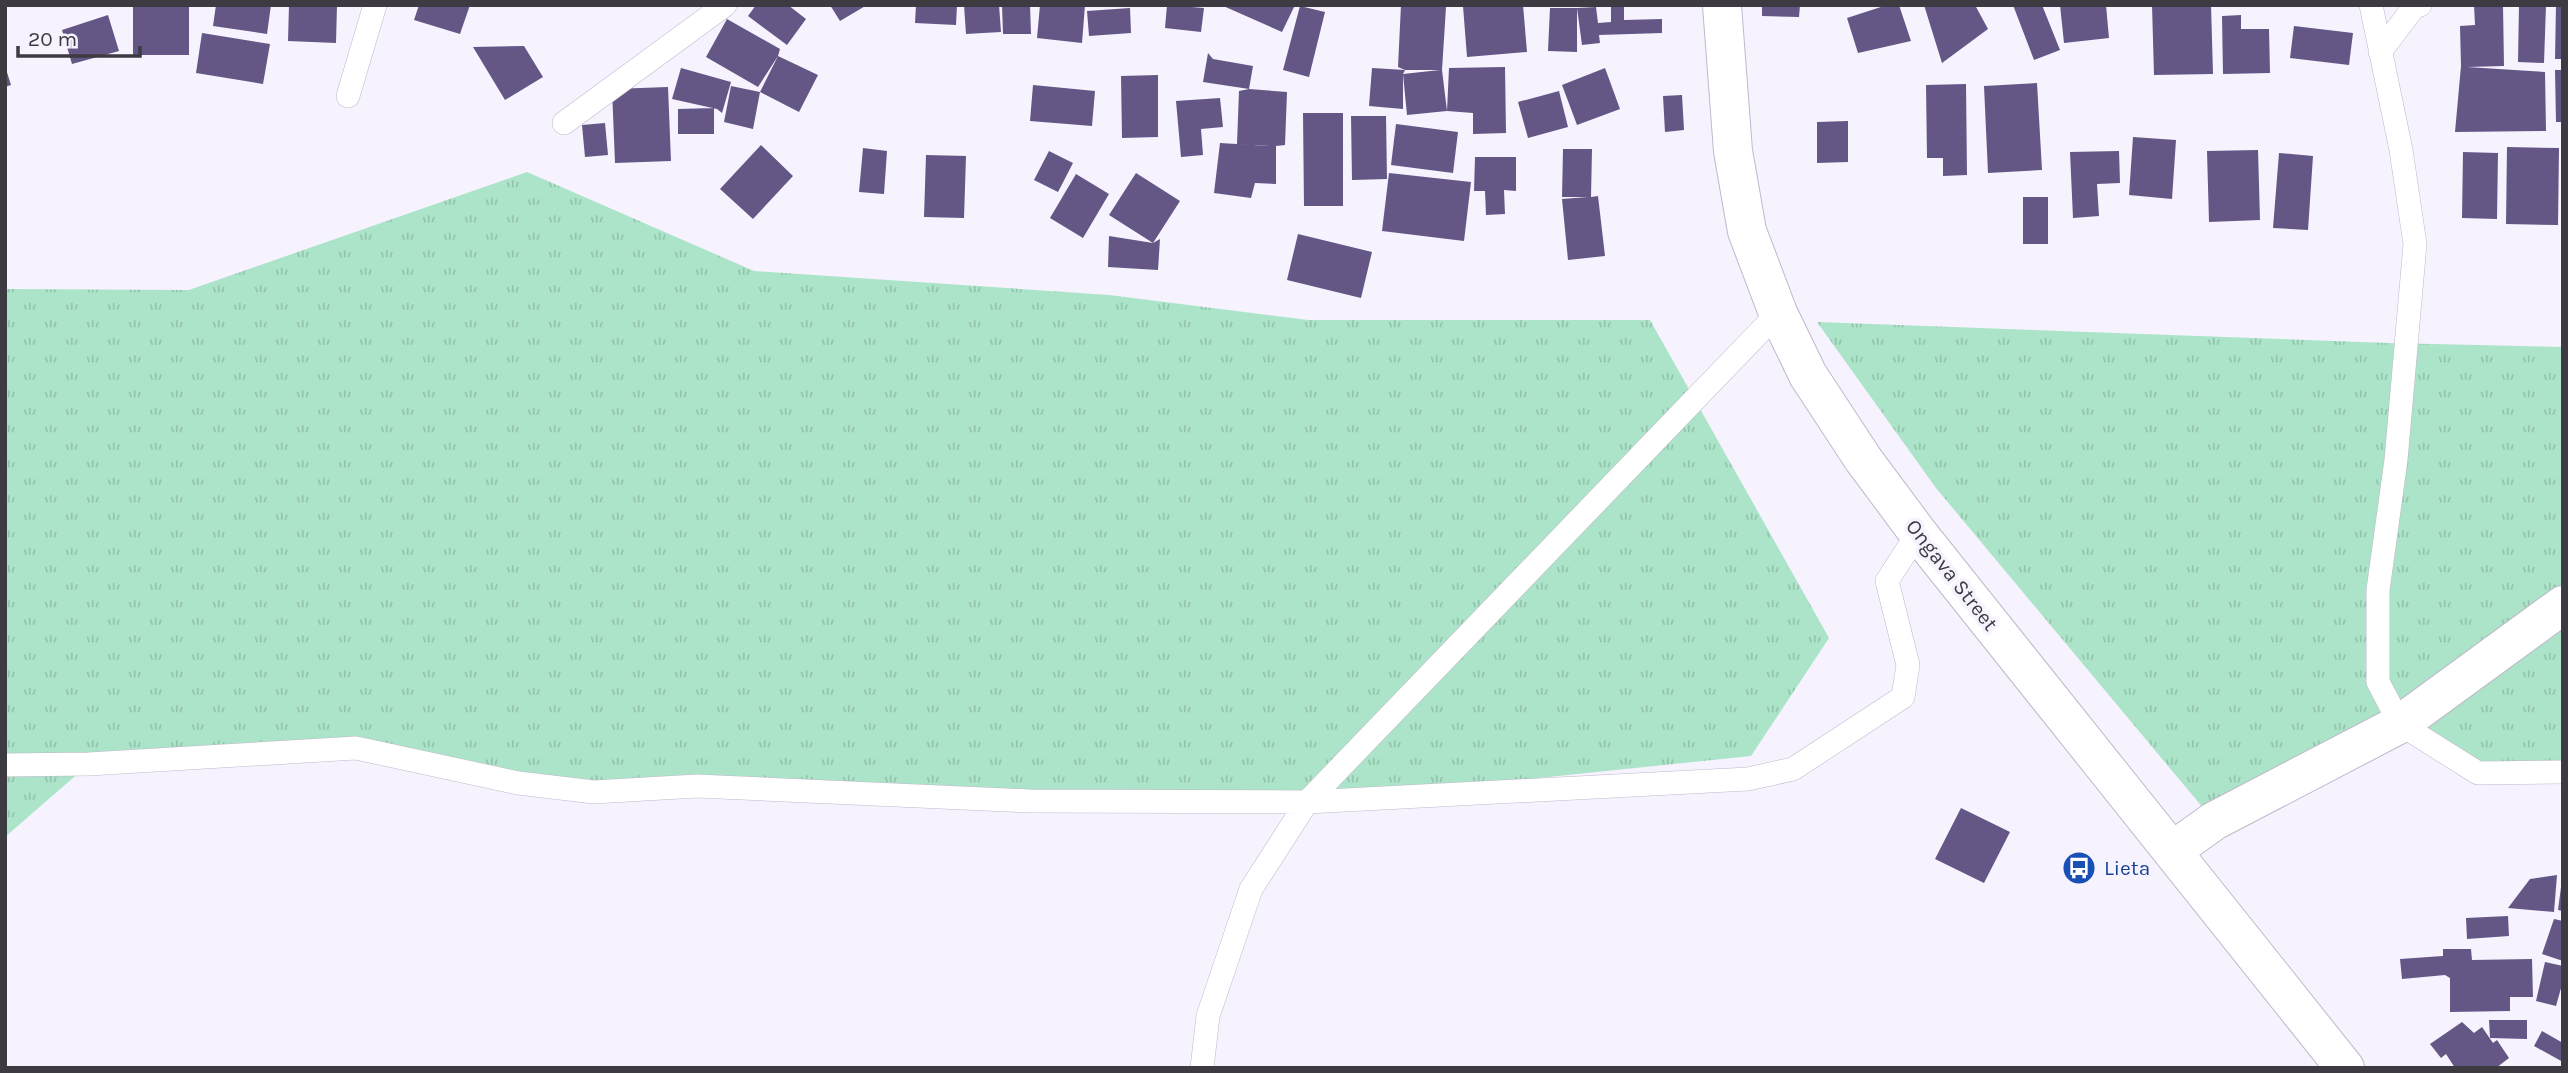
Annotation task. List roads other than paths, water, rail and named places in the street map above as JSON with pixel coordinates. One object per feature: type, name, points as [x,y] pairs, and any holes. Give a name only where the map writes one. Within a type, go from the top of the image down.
[{"type":"street","name":"Ongava Street","points":[[1722,5],[1732,139],[1738,191],[1747,231],[1778,313],[1808,375],[1863,459],[1918,533],[2345,1068]]},
{"type":"street","points":[[2172,851],[2214,821],[2400,724],[2563,605]]},
{"type":"lane","points":[[348,96],[375,5]]},
{"type":"lane","points":[[564,123],[724,5]]},
{"type":"lane","points":[[2371,5],[2401,150],[2415,244],[2396,460],[2378,590],[2378,682],[2400,724],[2478,773],[2563,772]]},
{"type":"lane","points":[[2380,52],[2414,6],[2420,5]]},
{"type":"lane","points":[[1202,1068],[1208,1016],[1251,889],[1307,803],[1778,313]]},
{"type":"lane","points":[[5,765],[89,764],[356,748],[518,783],[594,792],[697,786],[1030,801],[1307,803],[1748,779],[1793,769],[1903,697],[1908,665],[1887,581],[1918,533]]},
{"type":"place","name":"Lieta","points":[[2079,868]]}]
